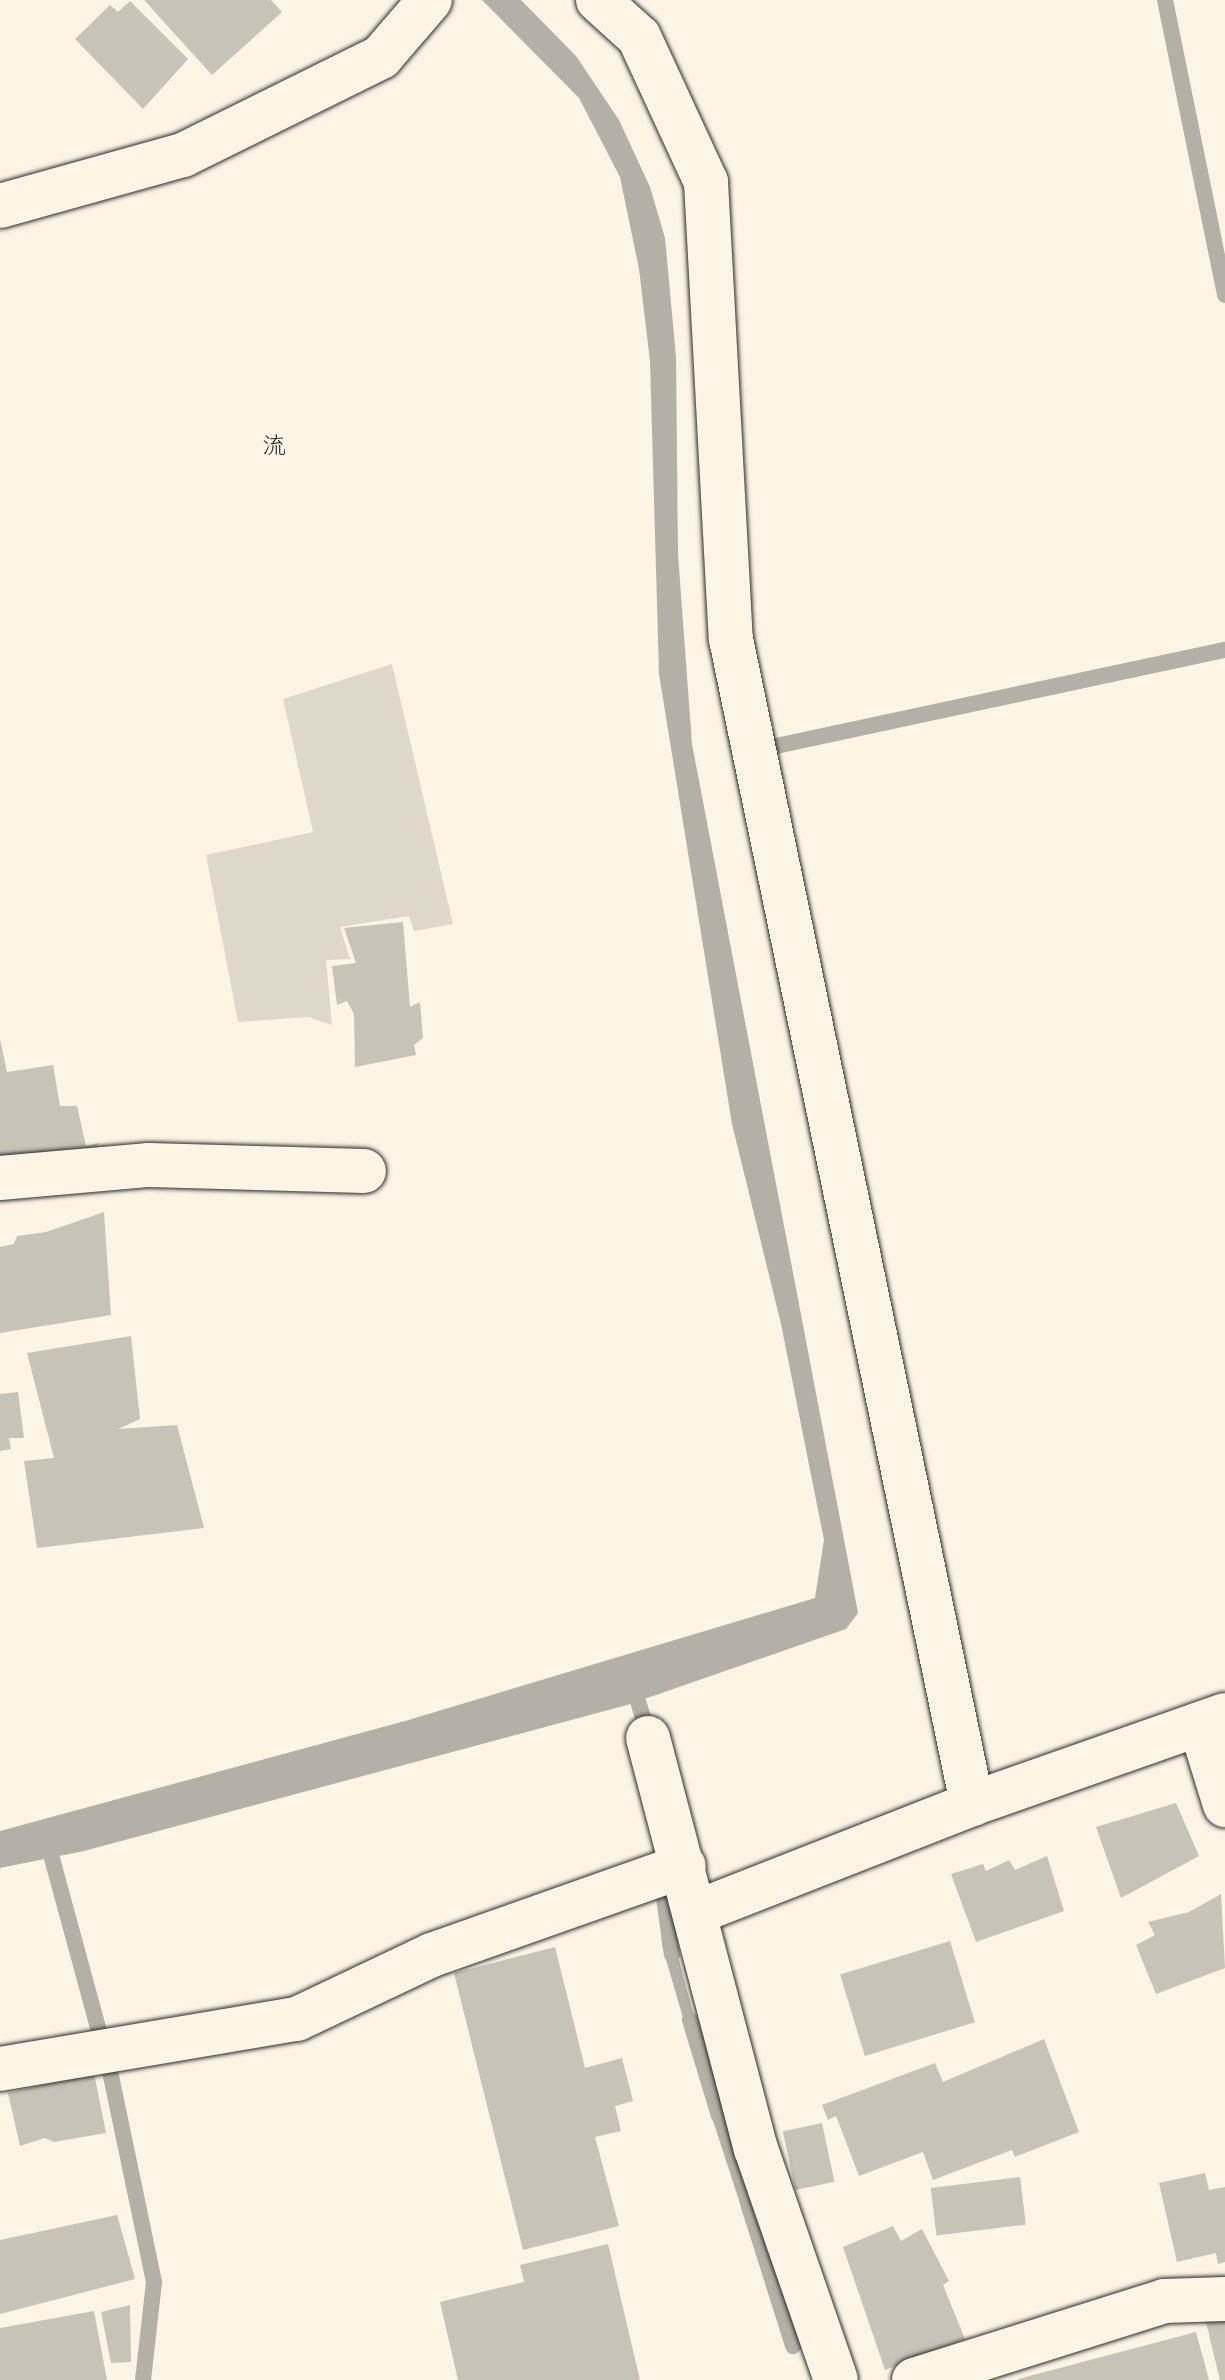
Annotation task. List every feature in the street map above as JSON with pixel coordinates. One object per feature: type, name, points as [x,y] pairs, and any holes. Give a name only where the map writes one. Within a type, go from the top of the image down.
[{"type":"street","points":[[0,206],[183,155],[381,57],[430,0]]},
{"type":"street","points":[[598,0],[639,37],[706,182],[731,639],[972,1804]]},
{"type":"street","points":[[0,1178],[149,1165],[364,1171]]},
{"type":"street","points":[[697,1912],[972,1804],[1213,1720],[1225,1805]]},
{"type":"street","points":[[648,1738],[697,1912],[756,2149],[836,2380]]},
{"type":"street","points":[[0,2069],[297,2019],[432,1955],[684,1866]]},
{"type":"street","points":[[914,2380],[1164,2301],[1225,2299]]},
{"type":"shaded area","points":[[482,0],[521,0],[576,56],[619,120],[650,187],[665,238],[676,357],[678,554],[692,744],[858,1613],[846,1629],[627,1705],[84,1851],[0,1868],[0,1831],[405,1721],[815,1598],[824,1540],[781,1324],[732,1124],[659,674],[650,361],[639,269],[620,177],[579,98]]},
{"type":"shaded area","points":[[392,664],[453,924],[414,931],[409,916],[340,927],[350,959],[326,960],[332,1025],[308,1017],[238,1022],[206,855],[313,832],[283,699]]},
{"type":"shaded area","points":[[672,1934],[700,2039],[690,2042],[661,1937]]},
{"type":"shaded area","points":[[717,2094],[759,2223],[748,2227],[706,2098]]},
{"type":"building","points":[[144,0],[271,0],[282,12],[212,75]]},
{"type":"building","points":[[130,1],[188,59],[143,109],[75,39],[110,5],[118,12]]},
{"type":"building","points":[[403,922],[410,1007],[420,1002],[423,1038],[414,1045],[416,1055],[355,1067],[354,1014],[347,1001],[337,1005],[332,966],[356,963],[344,928]]},
{"type":"building","points":[[0,1039],[7,1072],[53,1065],[60,1106],[77,1106],[86,1146],[99,1143],[91,1157],[0,1162]]},
{"type":"building","points":[[104,1212],[111,1315],[0,1333],[0,1247],[14,1244],[17,1236],[46,1232]]},
{"type":"building","points":[[131,1336],[140,1419],[118,1429],[177,1425],[204,1528],[37,1548],[24,1461],[54,1458],[27,1353]]},
{"type":"building","points":[[18,1392],[24,1438],[9,1438],[11,1449],[0,1451],[0,1394]]},
{"type":"building","points":[[1176,1803],[1199,1856],[1121,1898],[1096,1827]]},
{"type":"building","points":[[1047,1856],[1064,1911],[976,1942],[951,1874],[983,1864],[986,1871],[1009,1860],[1015,1870]]},
{"type":"building","points":[[1221,1894],[1225,1968],[1156,1994],[1136,1945],[1155,1935],[1148,1922],[1189,1912]]},
{"type":"building","points":[[950,1941],[975,2022],[865,2056],[840,1975]]},
{"type":"building","points":[[555,1947],[585,2068],[622,2058],[633,2101],[615,2106],[621,2131],[595,2137],[619,2226],[523,2250],[454,1973]]},
{"type":"building","points":[[1044,2039],[1079,2132],[1015,2157],[1012,2150],[933,2180],[923,2152],[859,2176],[836,2116],[828,2120],[822,2105],[935,2063],[943,2082]]},
{"type":"building","points":[[94,2073],[106,2133],[54,2142],[45,2138],[20,2146],[8,2093]]},
{"type":"building","points":[[822,2123],[834,2182],[795,2190],[783,2131]]},
{"type":"building","points":[[1205,2173],[1209,2190],[1225,2187],[1225,2262],[1218,2264],[1216,2253],[1177,2262],[1159,2183]]},
{"type":"building","points":[[1020,2177],[1026,2225],[937,2236],[931,2188]]},
{"type":"building","points":[[117,2215],[135,2279],[0,2314],[0,2240]]},
{"type":"building","points":[[893,2226],[901,2241],[922,2229],[949,2281],[943,2285],[965,2339],[885,2370],[843,2247]]},
{"type":"building","points":[[608,2244],[640,2380],[458,2380],[440,2302],[524,2282],[520,2265]]},
{"type":"building","points":[[130,2305],[131,2362],[111,2363],[101,2312]]},
{"type":"building","points":[[94,2311],[107,2380],[0,2380],[0,2328]]},
{"type":"building","points":[[1204,2314],[1225,2314],[1225,2380],[1220,2380]]},
{"type":"building","points":[[1196,2332],[1209,2380],[1018,2380],[1018,2379]]},
{"type":"waterway","points":[[1165,0],[1225,295]]},
{"type":"waterway","points":[[776,746],[1225,650]]},
{"type":"waterway","points":[[637,1698],[649,1737]]},
{"type":"waterway","points":[[50,1851],[111,2076],[154,2282],[143,2380]]},
{"type":"waterway","points":[[661,1876],[672,1955]]},
{"type":"waterway","points":[[690,2020],[719,2116]]},
{"type":"waterway","points":[[748,2203],[793,2346]]},
{"type":"district","name":"流","points":[[274,445]]}]
